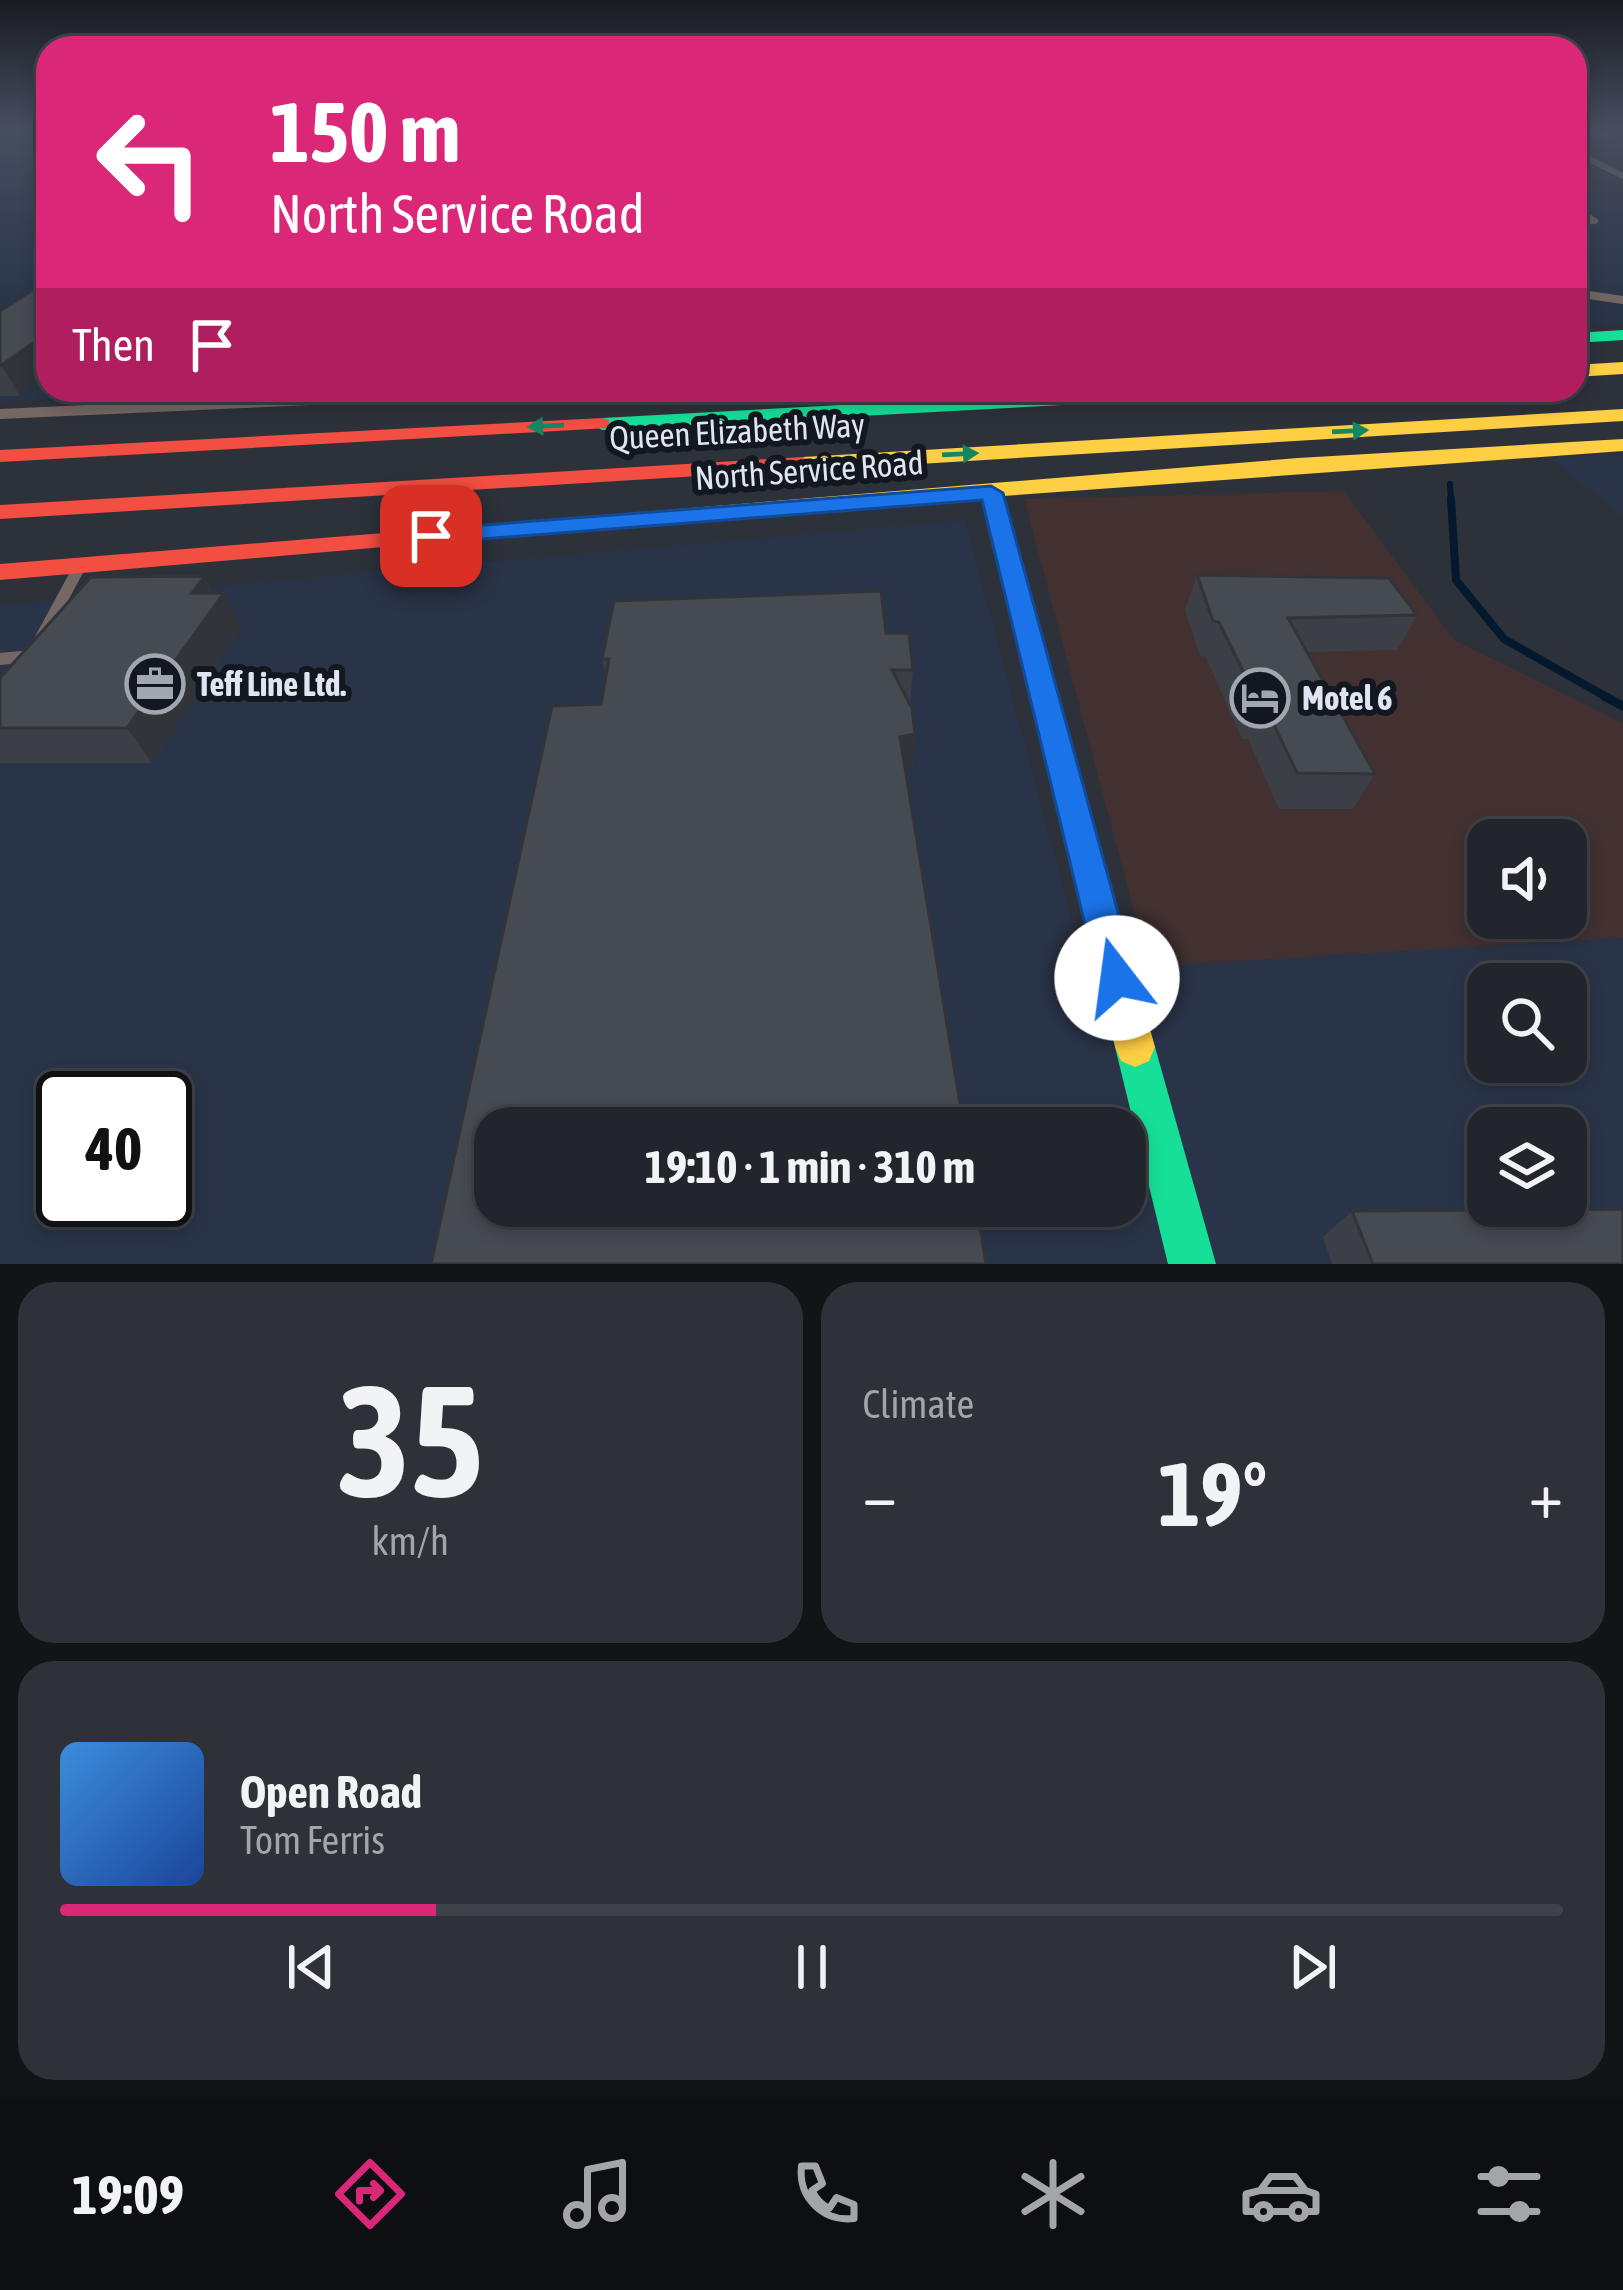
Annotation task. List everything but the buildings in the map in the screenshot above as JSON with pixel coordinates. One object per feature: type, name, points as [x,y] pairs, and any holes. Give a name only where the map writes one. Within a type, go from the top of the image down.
[{"type":"main road","points":[[1587,337],[1623,335]]},
{"type":"main road","points":[[1587,370],[1623,368]]},
{"type":"main road","name":"Queen Elizabeth Way","points":[[0,456],[999,402]]},
{"type":"main road","name":"Queen Elizabeth Way","points":[[0,512],[1623,416]]},
{"type":"main road","points":[[0,438],[107,434],[178,445]]},
{"type":"main road","name":"North Service Road","points":[[0,572],[1298,465],[1623,445]]},
{"type":"main road","points":[[0,539],[647,480],[718,468]]},
{"type":"main road","points":[[991,493],[1192,1264]]},
{"type":"street","points":[[0,414],[266,402]]},
{"type":"lane","points":[[1587,289],[1623,300]]},
{"type":"lane","points":[[1587,292],[1593,292]]},
{"type":"lane","points":[[22,670],[80,565]]},
{"type":"lane","points":[[0,659],[31,656]]},
{"type":"shaded area","points":[[0,189],[36,189],[36,400],[0,402]]},
{"type":"shaded area","points":[[1587,189],[1623,204],[1623,323],[1587,325]]},
{"type":"shaded area","points":[[1623,454],[1623,516],[1550,458]]},
{"type":"shaded area","points":[[1344,491],[1454,640],[1623,723],[1623,938],[1149,967],[1024,499]]},
{"type":"shaded area","points":[[965,520],[1085,970],[1623,938],[1623,1264],[0,1264],[0,605]]},
{"type":"waterway","points":[[1450,484],[1451,502]]},
{"type":"waterway","points":[[1451,499],[1456,580],[1504,639],[1610,699]]},
{"type":"waterway","points":[[1604,696],[1623,706]]},
{"type":"traffic: fast","points":[[1587,337],[1623,335]]},
{"type":"traffic: fast","points":[[602,424],[1007,402]]},
{"type":"traffic: fast","points":[[1135,1047],[1192,1264]]},
{"type":"traffic: slow","points":[[1587,370],[1623,368]]},
{"type":"traffic: slow","points":[[803,464],[1623,415]]},
{"type":"traffic: slow","points":[[666,517],[1298,465],[1623,445]]},
{"type":"traffic: slow","points":[[991,493],[1135,1047]]},
{"type":"traffic: jam","points":[[0,456],[602,424]]},
{"type":"traffic: jam","points":[[0,512],[803,464]]},
{"type":"traffic: jam","points":[[0,572],[666,517]]},
{"type":"place","name":"Teff Line Ltd.","points":[[155,684]]},
{"type":"place","name":"Motel 6","points":[[1260,698]]},
{"type":"route","points":[[431,536],[991,493],[1117,978]]}]
